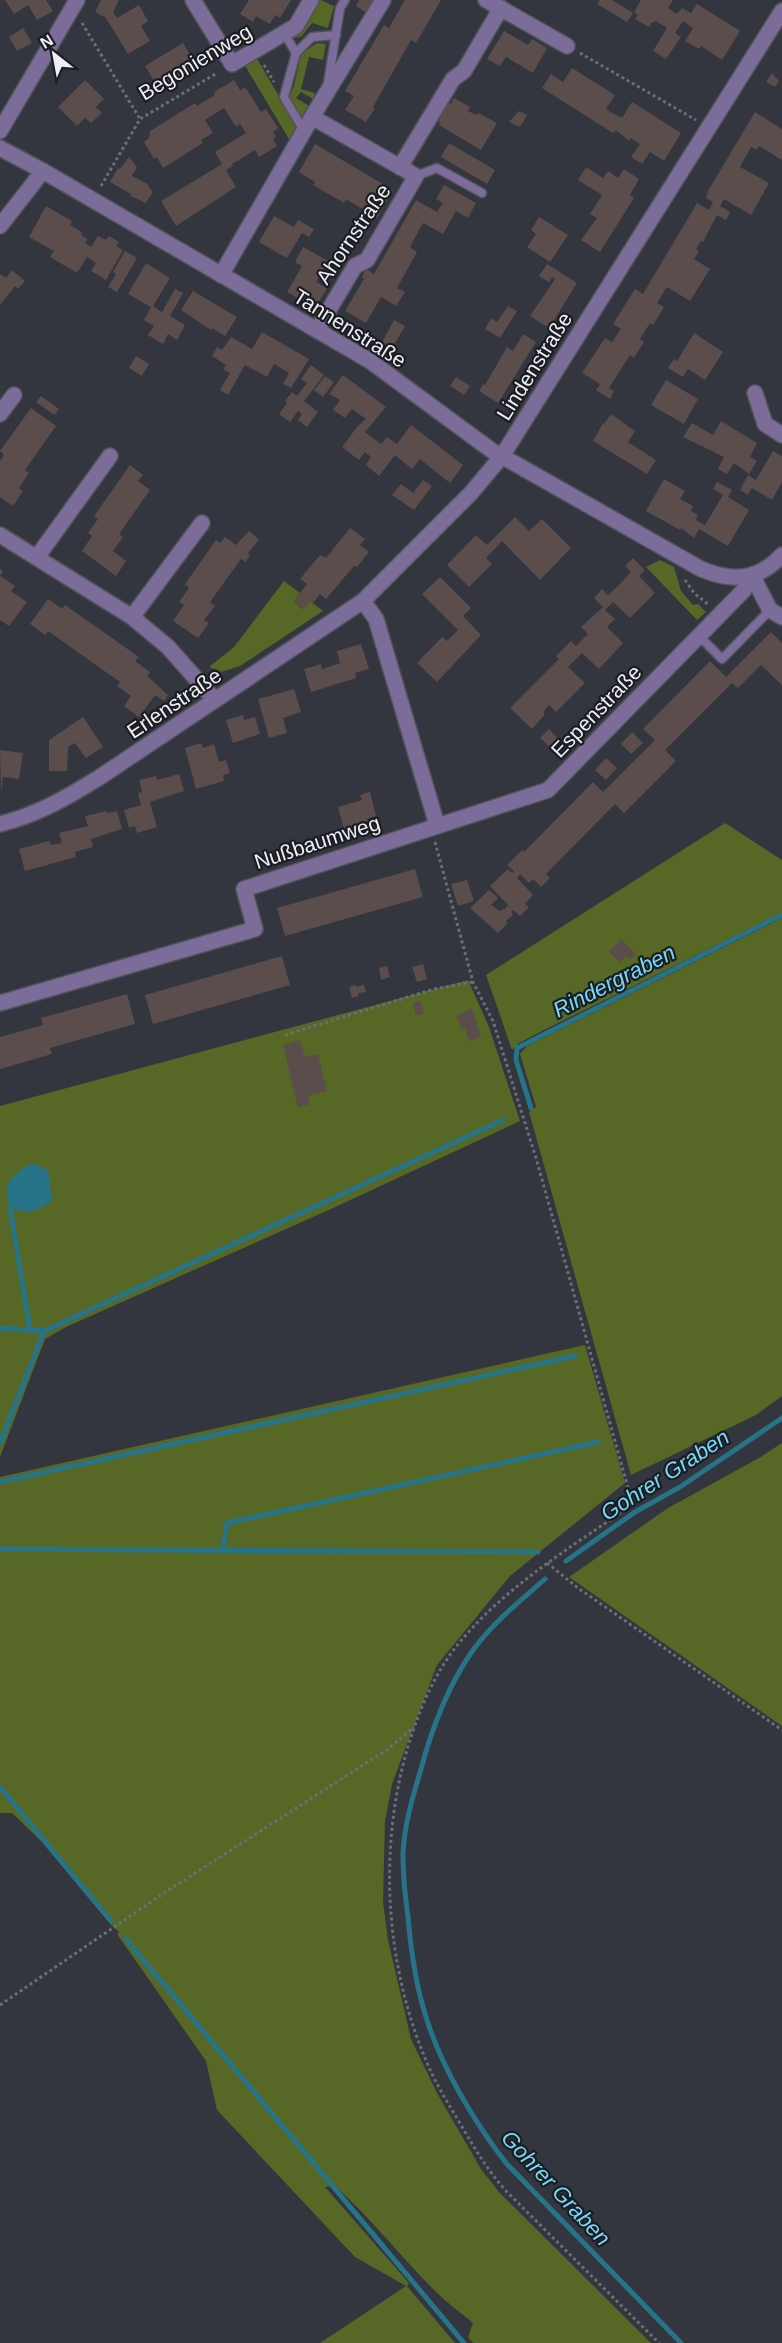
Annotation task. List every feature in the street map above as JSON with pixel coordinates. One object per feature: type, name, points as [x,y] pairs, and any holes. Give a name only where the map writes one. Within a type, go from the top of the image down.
[{"type":"street","points":[[193,0],[232,64]]},
{"type":"street","name":"Begonienweg","points":[[232,64],[296,26],[311,0]]},
{"type":"street","points":[[221,275],[383,0]]},
{"type":"street","points":[[486,0],[567,46]]},
{"type":"street","points":[[0,130],[75,4]]},
{"type":"street","name":"Ahornstraße","points":[[400,167],[453,78],[464,71],[501,8]]},
{"type":"street","name":"Lindenstraße","points":[[363,602],[471,493],[502,456],[782,11]]},
{"type":"street","name":"Ahornstraße","points":[[312,117],[416,176],[367,260],[355,266],[317,330]]},
{"type":"street","name":"Tannenstraße","points":[[0,148],[370,361],[502,456],[671,552]]},
{"type":"street","points":[[0,226],[42,171]]},
{"type":"street","points":[[755,393],[765,424],[782,435]]},
{"type":"street","points":[[0,414],[14,395]]},
{"type":"street","points":[[37,557],[110,456]]},
{"type":"street","points":[[132,616],[202,523]]},
{"type":"street","points":[[0,535],[132,616],[168,647],[216,700]]},
{"type":"street","name":"Espenstraße","points":[[671,552],[719,577],[739,578],[752,575],[773,565],[782,555]]},
{"type":"street","points":[[752,575],[776,613]]},
{"type":"street","name":"Espenstraße","points":[[437,825],[549,790],[744,590],[752,575]]},
{"type":"street","points":[[363,602],[376,619],[437,825]]},
{"type":"street","name":"Erlenstraße","points":[[0,824],[27,817],[59,803],[363,602]]},
{"type":"street","name":"Nußbaumweg","points":[[0,1003],[255,929],[244,889],[437,825]]},
{"type":"lane","points":[[327,92],[340,8],[345,0]]},
{"type":"lane","points":[[284,33],[296,53]]},
{"type":"lane","points":[[304,131],[284,97],[296,53],[312,37],[336,35]]},
{"type":"lane","points":[[416,176],[437,168],[482,193]]},
{"type":"lane","points":[[699,636],[722,659],[776,613]]},
{"type":"path","points":[[75,4],[140,119]]},
{"type":"path","points":[[567,46],[708,127]]},
{"type":"path","points":[[255,51],[284,97]]},
{"type":"path","name":"Begonienweg","points":[[93,200],[140,119],[232,64]]},
{"type":"path","points":[[686,561],[683,567],[686,582],[694,593],[719,615]]},
{"type":"path","points":[[437,825],[436,849],[473,982],[493,1021],[537,1158],[630,1496],[619,1514],[547,1563],[497,1604],[459,1643],[430,1687],[398,1782],[390,1851],[391,1918],[400,1974],[424,2056],[442,2092],[491,2175],[659,2343]]},
{"type":"path","points":[[285,1035],[434,989],[473,982]]},
{"type":"path","points":[[547,1563],[578,1588],[782,1730]]},
{"type":"path","points":[[0,2005],[161,1895],[388,1749],[415,1726]]},
{"type":"green space","points":[[315,0],[321,0],[334,6],[328,28],[312,23],[301,37],[293,38],[292,35]]},
{"type":"green space","points":[[317,43],[326,44],[323,60],[309,57],[301,89],[315,93],[313,99],[301,92],[296,98],[309,106],[300,120],[288,99],[294,86],[301,54]]},
{"type":"green space","points":[[256,57],[297,127],[289,139],[244,64]]},
{"type":"green space","points":[[660,560],[674,567],[681,591],[693,605],[698,604],[706,612],[697,620],[646,567]]},
{"type":"green space","points":[[284,581],[300,593],[294,601],[303,609],[310,601],[323,611],[240,666],[221,672],[209,667],[234,647]]},
{"type":"green space","points":[[725,823],[782,860],[782,913],[542,1031],[519,1043],[512,1050],[486,975]]},
{"type":"green space","points":[[782,918],[782,1396],[756,1415],[631,1475],[529,1112],[536,1107],[520,1054],[527,1046]]},
{"type":"green space","points":[[468,980],[489,1027],[520,1121],[331,1209],[66,1327],[45,1339],[0,1457],[0,1106]]},
{"type":"green space","points":[[585,1345],[625,1483],[510,1576],[437,1665],[392,1784],[385,1822],[383,1902],[388,1940],[411,2039],[437,2093],[481,2169],[499,2192],[651,2343],[473,2343],[468,2337],[473,2323],[434,2290],[335,2186],[325,2187],[409,2283],[407,2286],[455,2343],[320,2343],[406,2286],[355,2257],[217,2110],[206,2061],[117,1934],[119,1932],[41,1841],[12,1813],[0,1813],[0,1477]]},
{"type":"green space","points":[[782,1443],[782,1726],[569,1577],[668,1508]]},
{"type":"water","points":[[33,1163],[48,1170],[52,1200],[32,1211],[21,1211],[10,1207],[7,1199],[8,1185],[15,1175]]},
{"type":"building","points":[[5,0],[46,0],[53,11],[37,20],[28,5],[14,14]]},
{"type":"building","points":[[101,0],[119,0],[113,12],[117,18],[139,5],[148,21],[141,26],[150,41],[128,54],[106,18],[95,12]]},
{"type":"building","points":[[249,0],[291,0],[280,18],[275,15],[270,24],[256,16],[253,22],[240,14]]},
{"type":"building","points":[[359,0],[378,0],[370,15],[356,6]]},
{"type":"building","points":[[405,0],[441,0],[416,43],[411,40],[366,122],[345,110],[354,96],[345,91],[384,25],[389,28]]},
{"type":"building","points":[[600,0],[612,0],[633,13],[627,22],[597,4]]},
{"type":"building","points":[[641,0],[673,0],[668,8],[677,14],[682,8],[691,13],[697,4],[740,31],[722,60],[701,46],[699,49],[685,41],[693,28],[683,21],[675,33],[681,37],[666,59],[653,51],[667,28],[656,21],[649,27],[635,19],[638,15],[634,12]]},
{"type":"building","points":[[23,28],[32,43],[17,51],[9,37]]},
{"type":"building","points":[[504,31],[528,45],[532,39],[547,48],[533,73],[506,57],[500,66],[487,59]]},
{"type":"building","points":[[183,43],[197,67],[161,92],[145,66]]},
{"type":"building","points":[[572,68],[615,95],[606,109],[614,114],[622,118],[632,102],[681,133],[664,161],[650,152],[642,164],[631,157],[640,144],[631,138],[629,141],[616,130],[613,133],[542,88],[551,74],[563,82]]},
{"type":"building","points":[[772,73],[779,81],[775,87],[766,82]]},
{"type":"building","points":[[85,80],[104,99],[96,107],[102,113],[91,123],[85,118],[77,126],[58,107]]},
{"type":"building","points":[[234,80],[240,90],[245,87],[261,112],[266,109],[278,128],[273,132],[276,137],[273,139],[277,146],[259,157],[255,150],[232,164],[233,166],[226,170],[236,187],[176,226],[161,201],[222,164],[215,152],[246,133],[240,124],[236,127],[224,108],[205,120],[213,133],[201,140],[203,143],[163,168],[157,157],[154,159],[144,142],[149,138],[150,131],[195,103],[197,106]]},
{"type":"building","points":[[454,98],[470,107],[468,111],[476,115],[478,113],[497,123],[481,150],[439,125],[440,122],[433,118],[444,100],[451,104]]},
{"type":"building","points":[[519,111],[527,115],[520,127],[509,122]]},
{"type":"building","points":[[755,112],[782,129],[782,160],[759,146],[756,150],[751,147],[740,167],[769,183],[751,215],[724,199],[720,206],[730,212],[726,220],[717,215],[703,242],[701,241],[696,249],[699,252],[694,259],[710,269],[690,301],[667,287],[657,303],[664,307],[653,325],[650,323],[640,339],[644,342],[634,358],[630,355],[609,388],[614,391],[610,399],[596,390],[600,384],[582,373],[605,338],[612,342],[621,329],[613,324],[635,289],[643,294],[697,203],[709,210],[713,202],[706,198],[708,191]]},
{"type":"building","points":[[449,143],[495,170],[487,184],[441,157]]},
{"type":"building","points":[[315,144],[393,190],[377,218],[346,199],[344,203],[313,185],[315,182],[299,172]]},
{"type":"building","points":[[129,157],[137,167],[132,176],[147,184],[153,192],[146,203],[130,196],[131,194],[110,182],[118,168],[120,169]]},
{"type":"building","points":[[586,167],[603,178],[608,171],[618,178],[624,169],[639,179],[630,195],[634,198],[600,252],[581,240],[597,218],[590,214],[602,195],[578,180]]},
{"type":"building","points":[[444,185],[476,203],[468,218],[456,211],[443,234],[423,223],[410,247],[417,252],[397,288],[405,292],[396,306],[381,297],[366,323],[345,311],[364,279],[362,277],[366,269],[374,274],[416,200],[437,212],[443,203],[436,199]]},
{"type":"building","points":[[46,206],[72,221],[70,225],[82,232],[81,235],[87,239],[85,243],[91,247],[98,236],[106,240],[109,236],[119,242],[116,246],[123,250],[106,280],[91,271],[96,263],[87,257],[77,273],[50,257],[54,251],[29,237]]},
{"type":"building","points":[[274,216],[294,227],[298,220],[314,229],[309,237],[302,233],[287,258],[259,242]]},
{"type":"building","points":[[539,217],[568,235],[550,262],[527,247],[536,234],[531,230]]},
{"type":"building","points":[[303,247],[328,261],[316,282],[327,288],[315,308],[287,292],[302,266],[295,262]]},
{"type":"building","points":[[125,251],[137,258],[117,292],[108,287],[116,274],[113,272]]},
{"type":"building","points":[[146,263],[170,278],[153,306],[162,312],[175,289],[183,293],[170,316],[185,325],[177,340],[168,334],[163,344],[148,335],[154,326],[144,320],[151,307],[128,294]]},
{"type":"building","points":[[547,264],[577,283],[549,328],[530,316],[555,279],[552,277],[549,282],[539,276]]},
{"type":"building","points":[[12,270],[25,281],[18,289],[15,286],[0,305],[0,274],[6,278]]},
{"type":"building","points":[[193,291],[237,317],[225,336],[212,328],[211,330],[181,310]]},
{"type":"building","points":[[508,306],[517,311],[500,338],[485,329],[491,318],[497,322]]},
{"type":"building","points":[[394,320],[405,326],[389,353],[379,348]]},
{"type":"building","points":[[262,332],[309,359],[291,388],[283,384],[289,373],[274,364],[267,377],[245,365],[228,395],[220,390],[230,373],[223,369],[226,365],[212,356],[217,347],[222,350],[231,337],[252,349]]},
{"type":"building","points":[[694,333],[723,352],[705,380],[688,369],[683,377],[668,368],[674,359],[677,361]]},
{"type":"building","points":[[523,334],[536,342],[498,403],[479,391],[483,384],[485,385],[507,347],[513,351]]},
{"type":"building","points":[[136,356],[149,364],[142,376],[129,368]]},
{"type":"building","points":[[311,365],[324,375],[304,401],[318,412],[307,427],[298,420],[302,414],[298,411],[290,422],[279,414],[292,392],[297,396],[307,383],[301,379]]},
{"type":"building","points":[[343,375],[386,407],[365,432],[381,444],[387,437],[397,444],[411,425],[463,465],[450,483],[420,459],[412,469],[395,455],[379,476],[366,465],[371,457],[365,452],[359,460],[342,447],[366,419],[352,409],[345,418],[333,410],[340,400],[329,394]]},
{"type":"building","points":[[325,376],[334,382],[323,397],[314,390]]},
{"type":"building","points":[[456,377],[470,386],[464,395],[450,386]]},
{"type":"building","points":[[666,380],[698,399],[684,424],[651,405]]},
{"type":"building","points":[[41,396],[59,409],[54,415],[36,402]]},
{"type":"building","points":[[31,408],[56,426],[25,470],[29,473],[19,488],[23,491],[13,506],[0,497],[0,461],[4,455],[0,451]]},
{"type":"building","points":[[611,414],[635,431],[628,442],[656,460],[647,474],[593,441]]},
{"type":"building","points":[[721,421],[757,443],[750,457],[757,461],[749,474],[734,463],[727,474],[718,469],[724,457],[683,437],[692,423],[713,435]]},
{"type":"building","points":[[773,451],[782,456],[782,482],[772,500],[752,488],[748,495],[740,490],[748,475],[756,480]]},
{"type":"building","points":[[130,465],[143,475],[138,481],[150,490],[119,534],[123,537],[113,551],[126,561],[116,576],[82,551],[92,536],[88,533],[98,519],[94,516]]},
{"type":"building","points":[[664,479],[685,491],[680,499],[693,506],[691,511],[698,515],[696,520],[705,525],[723,495],[713,489],[717,482],[732,490],[728,497],[749,510],[728,546],[699,529],[694,538],[681,528],[680,530],[646,511]]},
{"type":"building","points":[[423,480],[432,486],[414,510],[392,495],[401,484],[413,493]]},
{"type":"building","points":[[515,517],[529,531],[542,519],[571,548],[540,580],[502,541],[486,558],[492,564],[469,587],[447,565],[476,535],[487,545]]},
{"type":"building","points":[[350,528],[365,539],[360,545],[369,552],[326,599],[320,594],[304,609],[294,601],[307,584],[300,579],[320,555],[326,558]]},
{"type":"building","points":[[249,531],[259,540],[248,553],[250,555],[246,562],[241,559],[210,602],[215,606],[204,620],[209,623],[198,638],[173,621],[184,605],[179,602],[189,588],[185,584],[216,540],[220,543],[225,537],[236,545]]},
{"type":"building","points":[[633,558],[645,570],[639,576],[655,593],[630,618],[613,602],[605,610],[615,619],[607,627],[623,643],[599,669],[582,653],[568,667],[585,683],[556,712],[549,705],[543,712],[545,714],[532,729],[510,708],[559,659],[556,656],[571,641],[576,646],[588,634],[581,627],[603,607],[594,598],[602,589],[608,595],[620,584],[631,572],[625,566]]},
{"type":"building","points":[[0,576],[15,586],[11,591],[27,602],[9,626],[0,620]]},
{"type":"building","points":[[440,577],[471,608],[463,616],[481,635],[437,682],[417,663],[442,637],[447,641],[458,630],[422,594]]},
{"type":"building","points":[[48,599],[62,609],[65,605],[139,657],[135,661],[150,672],[147,676],[168,695],[164,701],[155,695],[139,717],[124,706],[131,696],[117,686],[120,682],[48,631],[45,635],[30,624]]},
{"type":"building","points":[[771,632],[782,643],[782,685],[761,665],[738,688],[732,683],[665,750],[676,761],[624,813],[615,804],[546,874],[550,878],[541,887],[533,879],[529,883],[520,874],[517,878],[533,895],[525,904],[529,907],[520,916],[513,910],[511,912],[513,915],[506,921],[508,923],[498,933],[470,908],[489,890],[498,898],[491,905],[500,911],[506,908],[508,905],[490,886],[508,869],[512,873],[514,871],[507,865],[522,850],[524,852],[593,782],[603,792],[655,740],[643,729],[710,661],[726,677]]},
{"type":"building","points":[[361,644],[369,669],[355,673],[356,678],[311,692],[304,669],[321,664],[322,669],[340,663],[337,651]]},
{"type":"building","points":[[294,689],[301,712],[283,718],[287,733],[269,738],[258,699]]},
{"type":"building","points":[[243,715],[244,720],[255,717],[260,734],[233,743],[226,720]]},
{"type":"building","points":[[83,717],[103,747],[86,758],[75,743],[68,747],[67,771],[49,771],[49,740]]},
{"type":"building","points":[[549,729],[561,742],[553,750],[540,738]]},
{"type":"building","points":[[632,732],[643,743],[631,754],[621,744]]},
{"type":"building","points":[[201,743],[203,748],[214,744],[219,762],[226,760],[230,773],[223,775],[224,781],[196,789],[185,748]]},
{"type":"building","points":[[0,750],[23,753],[19,779],[3,777],[1,793]]},
{"type":"building","points":[[606,758],[617,768],[606,780],[595,770]]},
{"type":"building","points":[[179,774],[184,791],[150,802],[157,827],[137,833],[135,826],[129,828],[124,810],[141,805],[138,793],[142,792],[139,780],[156,776],[157,780]]},
{"type":"building","points":[[370,792],[376,816],[367,819],[369,826],[345,833],[338,807],[362,800],[360,795]]},
{"type":"building","points":[[107,811],[107,813],[117,811],[122,829],[91,839],[93,847],[75,852],[76,857],[25,871],[19,849],[49,841],[51,845],[62,843],[59,833],[88,826],[85,816]]},
{"type":"building","points":[[415,869],[423,897],[285,936],[277,908]]},
{"type":"building","points":[[467,880],[474,901],[458,906],[451,884]]},
{"type":"building","points":[[621,939],[636,954],[630,959],[626,955],[620,962],[609,952]]},
{"type":"building","points":[[282,956],[290,985],[153,1024],[145,995]]},
{"type":"building","points":[[423,964],[427,979],[417,982],[412,967]]},
{"type":"building","points":[[387,966],[390,977],[381,980],[379,968]]},
{"type":"building","points":[[355,985],[356,987],[364,985],[366,992],[358,993],[359,996],[352,998],[349,987]]},
{"type":"building","points":[[127,994],[135,1024],[50,1048],[52,1054],[0,1069],[0,1037],[43,1025],[41,1018]]},
{"type":"building","points":[[420,1001],[424,1014],[416,1016],[413,1003]]},
{"type":"building","points":[[472,1008],[481,1037],[469,1041],[465,1028],[461,1029],[457,1016]]},
{"type":"building","points":[[300,1040],[305,1057],[318,1054],[327,1091],[308,1096],[310,1104],[298,1107],[283,1045]]},
{"type":"waterway","name":"Rindergraben","points":[[531,1108],[516,1060],[517,1048],[782,915]]},
{"type":"waterway","points":[[0,1328],[44,1331],[503,1120]]},
{"type":"waterway","points":[[10,1207],[30,1330]]},
{"type":"waterway","points":[[0,1443],[44,1331]]},
{"type":"waterway","points":[[0,1482],[575,1356]]},
{"type":"waterway","name":"Gohrer Graben","points":[[566,1561],[635,1512],[680,1487],[782,1418]]},
{"type":"waterway","points":[[223,1550],[227,1523],[598,1442]]},
{"type":"waterway","points":[[0,1549],[538,1552]]},
{"type":"waterway","name":"Gohrer Graben","points":[[545,1579],[496,1623],[471,1653],[448,1694],[430,1738],[412,1800],[404,1843],[404,1886],[414,1969],[423,2008],[441,2057],[471,2113],[494,2147],[506,2163],[681,2343]]},
{"type":"waterway","points":[[0,1787],[111,1921]]},
{"type":"waterway","points":[[126,1939],[464,2343]]}]
